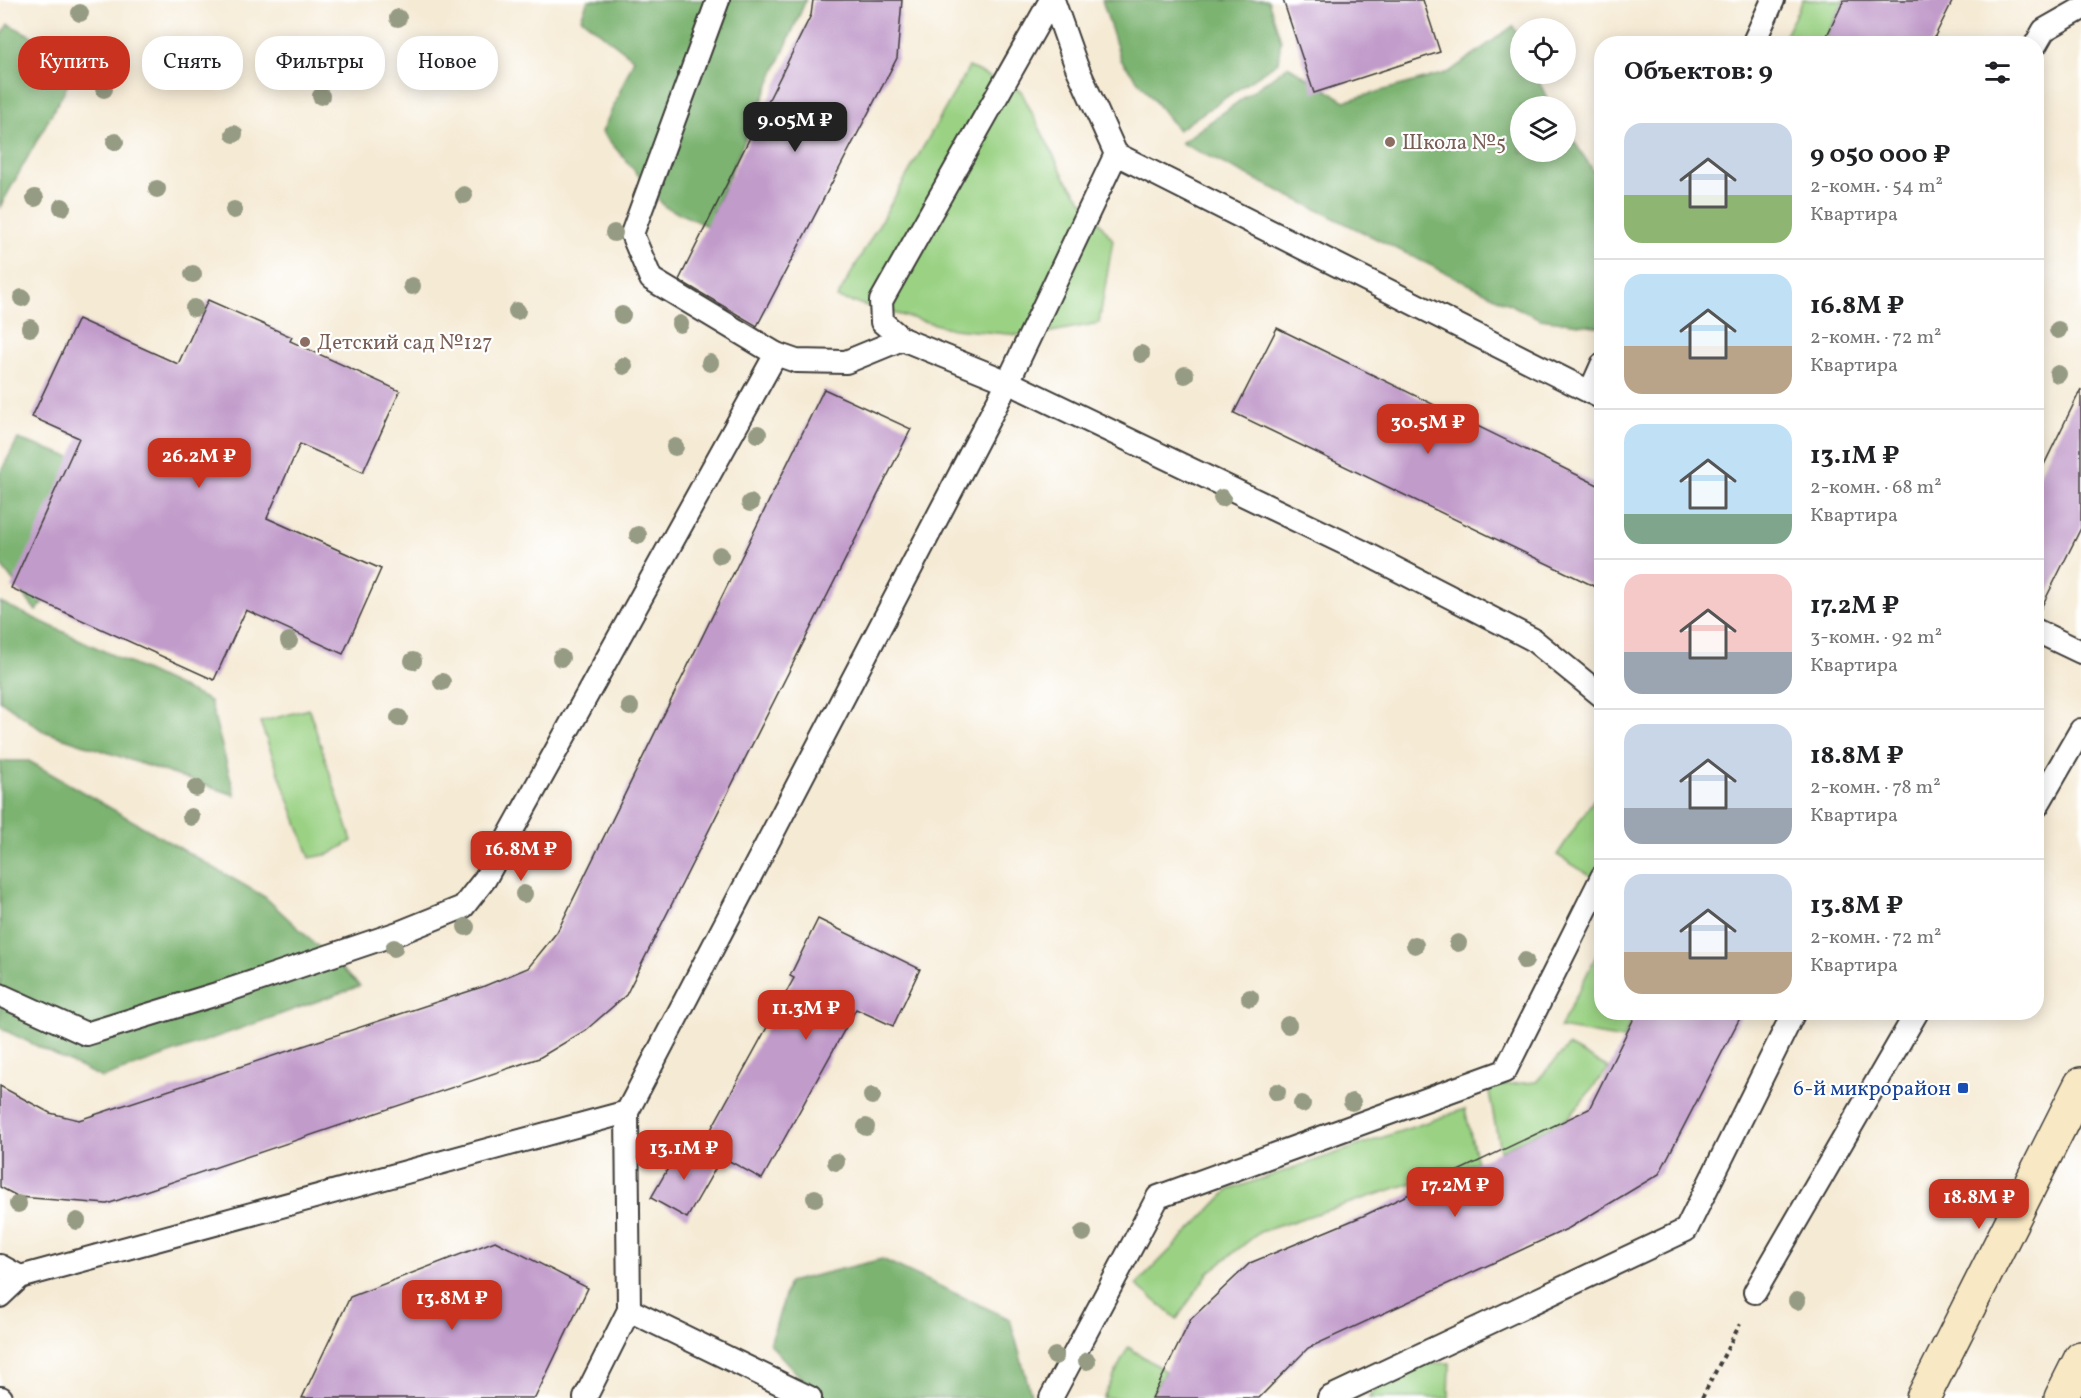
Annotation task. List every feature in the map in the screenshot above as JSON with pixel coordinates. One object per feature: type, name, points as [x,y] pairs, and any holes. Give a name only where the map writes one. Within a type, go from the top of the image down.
[{"type":"main road","points":[[1923,1398],[2081,1084]]},
{"type":"main road","points":[[2061,1398],[2081,1358]]},
{"type":"lane","points":[[718,0],[632,234],[651,279],[776,354],[796,361],[846,362],[902,339]]},
{"type":"lane","points":[[1052,0],[1077,65],[1116,154],[1594,394]]},
{"type":"lane","points":[[1052,0],[881,301],[882,322],[902,339],[1008,382],[1363,552],[1532,639],[1594,689]]},
{"type":"lane","points":[[1757,36],[1773,0]]},
{"type":"lane","points":[[2041,36],[2044,30],[2081,9]]},
{"type":"lane","points":[[585,1398],[629,1310],[627,1112],[1008,382],[1116,154]]},
{"type":"lane","points":[[0,995],[86,1034],[220,993],[401,932],[463,907],[490,868],[776,354]]},
{"type":"lane","points":[[2044,634],[2081,652]]},
{"type":"lane","points":[[2044,794],[2081,730]]},
{"type":"lane","points":[[1051,1398],[1158,1197],[1505,1071],[1594,893]]},
{"type":"lane","points":[[1329,1398],[1686,1230],[1790,1020]]},
{"type":"lane","points":[[1755,1292],[1912,1020]]},
{"type":"lane","points":[[0,1296],[20,1277],[627,1112]]},
{"type":"lane","points":[[0,1266],[20,1277]]},
{"type":"lane","points":[[629,1310],[810,1398]]},
{"type":"path","points":[[1702,1398],[1755,1292]]},
{"type":"green space","points":[[588,0],[806,0],[707,226],[665,207],[602,132],[634,59],[581,18]]},
{"type":"green space","points":[[1102,0],[1268,0],[1281,40],[1278,62],[1178,130],[1121,60]]},
{"type":"green space","points":[[1803,0],[1844,0],[1826,36],[1785,36]]},
{"type":"green space","points":[[8,24],[32,36],[18,36],[18,90],[65,90],[0,207],[0,39]]},
{"type":"green space","points":[[1510,28],[1510,84],[1540,84],[1546,96],[1510,96],[1510,162],[1576,162],[1576,144],[1594,172],[1594,326],[1540,319],[1181,143],[1288,66],[1345,101],[1449,72]]},
{"type":"green space","points":[[969,67],[1021,91],[1065,178],[1113,240],[1099,323],[1030,336],[953,329],[837,298]]},
{"type":"green space","points":[[18,439],[138,480],[133,503],[36,611],[0,564],[0,473]]},
{"type":"green space","points":[[0,602],[210,701],[235,795],[43,731],[0,700]]},
{"type":"green space","points":[[309,709],[352,841],[330,854],[310,858],[260,722]]},
{"type":"green space","points":[[0,761],[29,761],[265,897],[360,986],[102,1078],[0,1028]]},
{"type":"green space","points":[[1594,799],[1594,878],[1557,855]]},
{"type":"green space","points":[[1594,960],[1594,1020],[1631,1020],[1623,1039],[1560,1028]]},
{"type":"green space","points":[[1568,1046],[1609,1068],[1568,1118],[1500,1151],[1488,1086],[1536,1082]]},
{"type":"green space","points":[[1465,1109],[1477,1162],[1260,1232],[1209,1272],[1177,1319],[1136,1285],[1229,1190]]},
{"type":"green space","points":[[882,1259],[1010,1319],[1032,1398],[819,1398],[770,1344],[789,1282]]},
{"type":"green space","points":[[1128,1347],[1165,1371],[1150,1398],[1103,1398]]},
{"type":"green space","points":[[1450,1363],[1449,1398],[1369,1398],[1393,1365]]},
{"type":"building","points":[[813,0],[902,0],[897,58],[757,326],[679,280],[811,15]]},
{"type":"building","points":[[1283,0],[1423,0],[1440,52],[1314,93]]},
{"type":"building","points":[[1844,0],[1953,0],[1935,36],[1827,36]]},
{"type":"building","points":[[208,300],[292,337],[290,341],[400,391],[363,472],[300,444],[267,518],[381,569],[343,654],[246,610],[214,680],[11,588],[79,438],[32,417],[78,319],[178,364]]},
{"type":"building","points":[[1277,328],[1594,483],[1594,586],[1234,413]]},
{"type":"building","points":[[824,389],[911,429],[626,995],[586,1030],[539,1058],[107,1204],[19,1197],[0,1187],[0,1086],[50,1113],[79,1120],[482,987],[528,968],[557,932]]},
{"type":"building","points":[[2081,389],[2081,528],[2044,602],[2044,465]]},
{"type":"building","points":[[818,919],[920,969],[893,1026],[856,1009],[762,1179],[702,1146],[794,978],[790,976]]},
{"type":"building","points":[[1633,1020],[1739,1020],[1659,1174],[1569,1228],[1308,1348],[1259,1398],[1152,1398],[1191,1319],[1250,1263],[1363,1216],[1589,1109]]},
{"type":"building","points":[[682,1144],[718,1164],[687,1218],[651,1198]]},
{"type":"building","points":[[495,1241],[588,1288],[535,1398],[302,1398],[350,1297]]},
{"type":"place","name":"Школа №5","points":[[1390,142]]},
{"type":"place","name":"Детский сад №127","points":[[305,342]]},
{"type":"place","name":"6-й микрорайон","points":[[1963,1088]]}]
